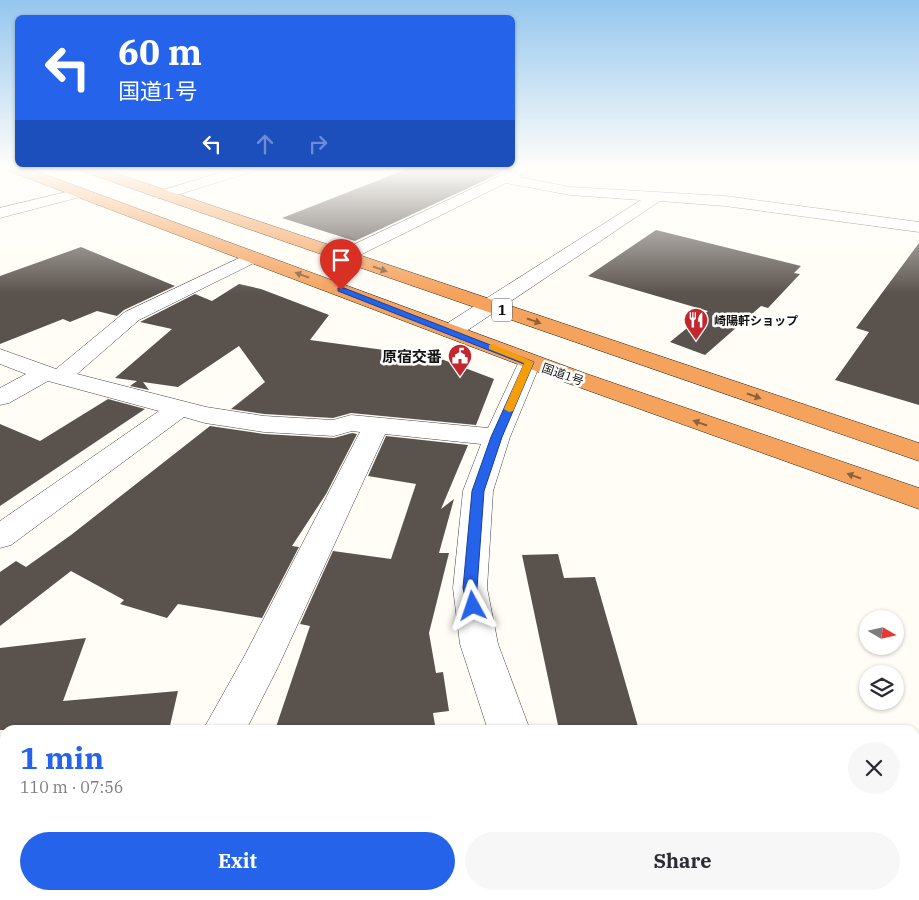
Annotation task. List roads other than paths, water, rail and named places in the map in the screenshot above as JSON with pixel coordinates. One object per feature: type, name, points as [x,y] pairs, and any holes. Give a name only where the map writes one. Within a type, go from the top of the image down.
[{"type":"highway","name":"国道1号","points":[[125,210],[451,331],[529,362],[913,497]]},
{"type":"highway","name":"1","points":[[206,210],[919,452]]},
{"type":"street","points":[[342,257],[440,210]]},
{"type":"street","points":[[451,331],[636,210]]},
{"type":"street","points":[[792,210],[919,227]]},
{"type":"street","points":[[0,398],[53,374],[132,316],[252,257]]},
{"type":"street","points":[[0,356],[53,374],[193,412],[264,424],[334,428],[351,423],[497,437]]},
{"type":"street","points":[[507,725],[478,644],[470,588],[478,491],[497,437],[529,362]]},
{"type":"street","points":[[0,537],[193,412]]},
{"type":"street","points":[[227,725],[259,667],[376,426]]},
{"type":"place","name":"崎陽軒ショップ","points":[[696,341]]},
{"type":"place","name":"原宿交番","points":[[460,377]]}]
